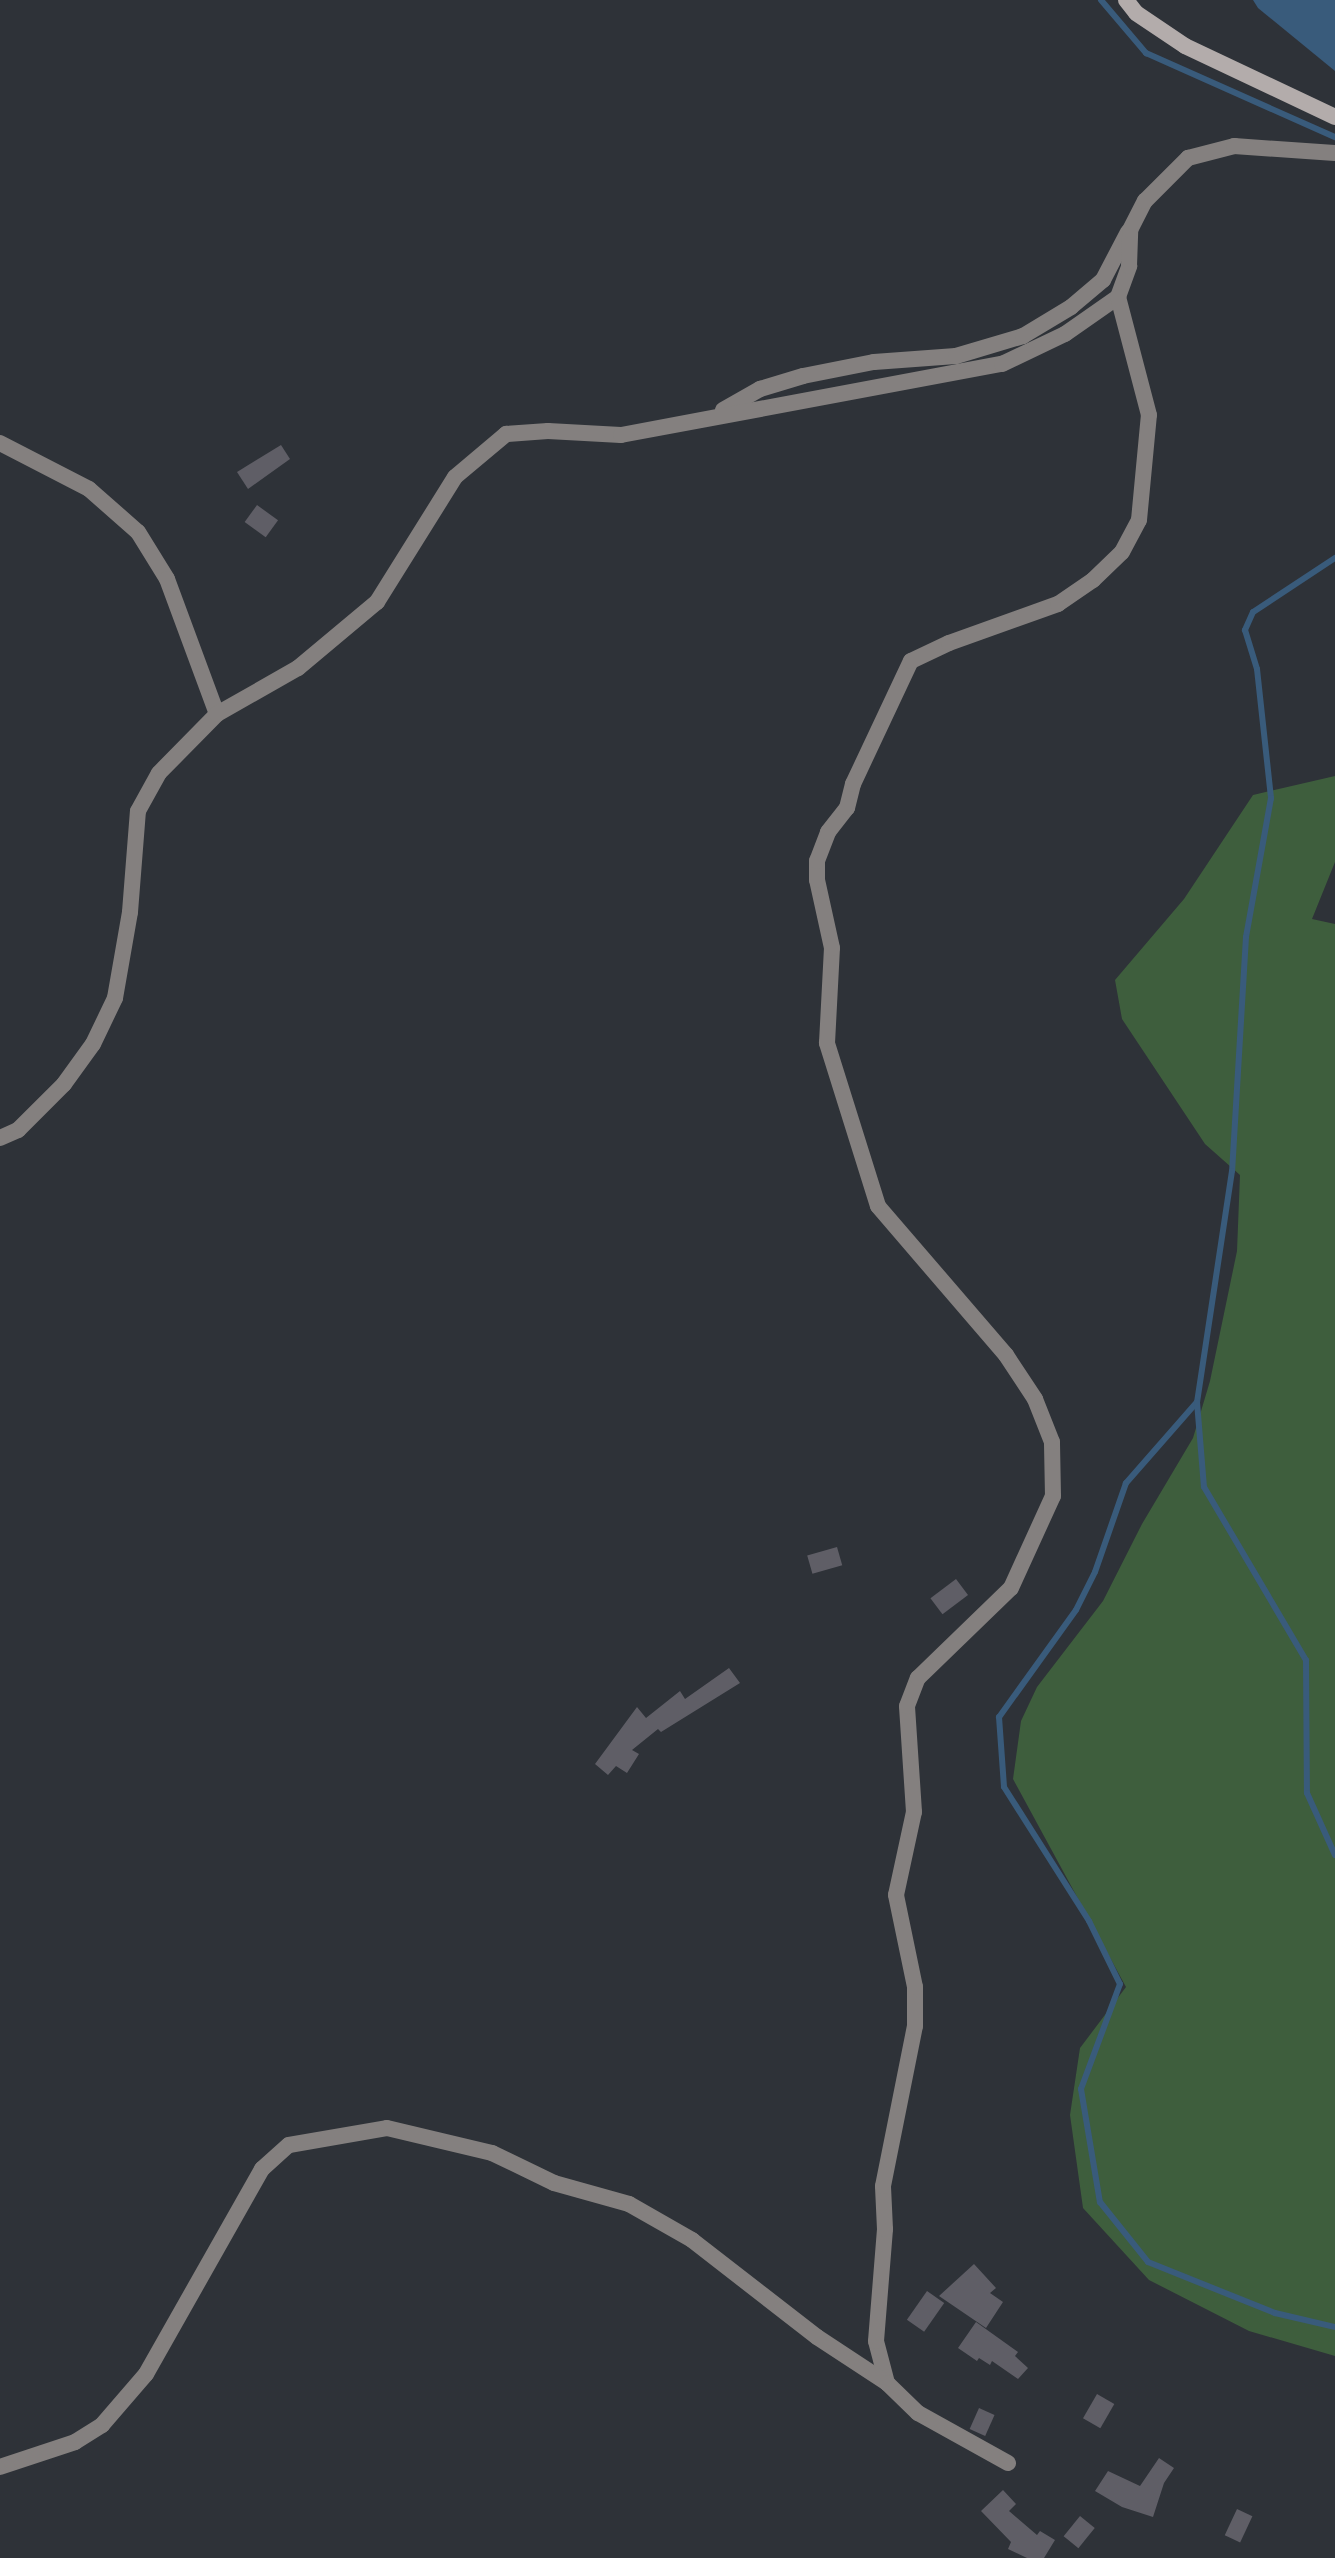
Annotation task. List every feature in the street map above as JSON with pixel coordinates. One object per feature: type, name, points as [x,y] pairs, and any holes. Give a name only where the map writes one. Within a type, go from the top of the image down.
[{"type":"street","points":[[1126,0],[1136,13],[1185,46],[1335,117]]},
{"type":"street","points":[[711,417],[760,389],[803,376],[874,362],[956,356],[1023,336],[1071,307],[1103,280],[1145,201],[1188,158],[1234,146],[1335,153]]},
{"type":"street","points":[[887,2383],[876,2341],[885,2229],[883,2186],[915,2026],[915,1987],[896,1895],[914,1812],[907,1706],[918,1678],[1011,1588],[1053,1496],[1052,1442],[1035,1399],[1006,1355],[878,1206],[827,1043],[832,948],[817,880],[817,861],[828,832],[847,808],[853,784],[911,661],[949,643],[1058,604],[1093,580],[1122,552],[1139,520],[1148,457],[1149,415],[1118,297],[1129,266],[1130,230]]},
{"type":"street","points":[[0,1138],[18,1130],[64,1084],[93,1044],[115,998],[130,912],[138,811],[159,773],[217,714],[298,668],[377,602],[455,477],[506,434],[548,431],[621,435],[1002,364],[1065,334],[1118,297]]},
{"type":"street","points":[[0,443],[89,489],[138,532],[167,579],[217,714]]},
{"type":"street","points":[[0,2467],[75,2442],[102,2425],[146,2374],[262,2169],[289,2145],[387,2128],[492,2153],[554,2183],[629,2204],[692,2240],[817,2337],[887,2383],[918,2413],[1008,2463]]},
{"type":"green space","points":[[1335,776],[1335,862],[1312,919],[1335,924],[1335,2356],[1249,2331],[1149,2280],[1083,2208],[1070,2115],[1080,2048],[1126,1987],[1013,1779],[1021,1721],[1037,1687],[1103,1601],[1142,1524],[1193,1438],[1210,1381],[1237,1251],[1240,1175],[1205,1144],[1122,1019],[1115,980],[1184,899],[1253,795]]},
{"type":"water","points":[[1253,0],[1335,0],[1335,71],[1258,8]]},
{"type":"building","points":[[281,445],[290,459],[248,489],[237,472]]},
{"type":"building","points":[[257,505],[278,520],[266,537],[245,522]]},
{"type":"building","points":[[837,1547],[842,1565],[812,1574],[807,1556]]},
{"type":"building","points":[[956,1579],[968,1595],[942,1614],[930,1598]]},
{"type":"building","points":[[729,1668],[740,1683],[661,1732],[658,1729],[632,1750],[639,1754],[627,1773],[616,1766],[608,1775],[595,1764],[637,1707],[646,1718],[680,1691],[685,1699]]},
{"type":"building","points":[[974,2264],[996,2288],[990,2293],[1003,2302],[986,2328],[939,2296]]},
{"type":"building","points":[[927,2291],[944,2303],[924,2332],[907,2320]]},
{"type":"building","points":[[976,2322],[1018,2352],[1015,2356],[1028,2368],[1018,2379],[992,2361],[990,2365],[979,2358],[977,2361],[958,2348]]},
{"type":"building","points":[[1097,2394],[1114,2404],[1100,2428],[1083,2418]]},
{"type":"building","points":[[979,2408],[995,2415],[985,2436],[970,2429]]},
{"type":"building","points":[[1159,2458],[1174,2468],[1164,2483],[1153,2517],[1122,2507],[1095,2491],[1108,2471],[1140,2486]]},
{"type":"building","points":[[1003,2490],[1016,2504],[1009,2511],[1037,2535],[1040,2531],[1055,2540],[1044,2558],[1027,2558],[1008,2549],[1011,2542],[981,2511]]},
{"type":"building","points":[[1237,2509],[1252,2516],[1240,2542],[1225,2535]]},
{"type":"building","points":[[1080,2516],[1095,2528],[1078,2548],[1064,2536]]},
{"type":"waterway","points":[[1101,0],[1146,53],[1335,137]]},
{"type":"waterway","points":[[1335,558],[1253,612],[1245,630],[1257,669],[1271,798],[1246,937],[1232,1171],[1197,1402],[1126,1483],[1095,1572],[1076,1610],[999,1717],[1004,1787],[1089,1921],[1120,1984],[1081,2089],[1100,2202],[1148,2262],[1275,2313],[1335,2327]]},
{"type":"waterway","points":[[1197,1402],[1204,1487],[1306,1660],[1307,1793],[1335,1855]]}]
